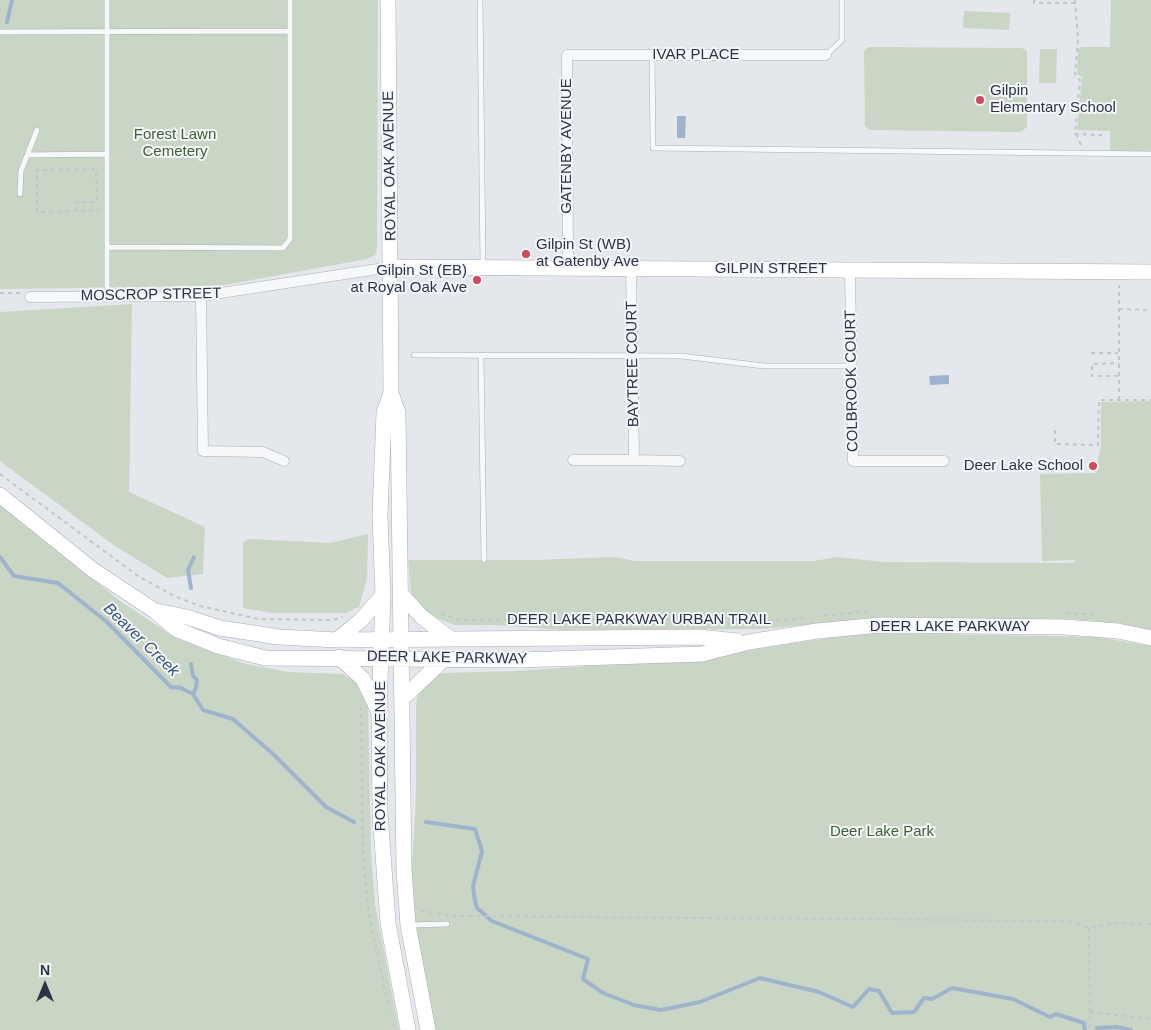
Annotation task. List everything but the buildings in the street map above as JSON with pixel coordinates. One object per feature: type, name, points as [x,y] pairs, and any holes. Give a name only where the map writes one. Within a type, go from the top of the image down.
[{"type":"main road","name":"ROYAL OAK AVENUE","points":[[388,0],[392,392],[398,413],[404,870],[408,925],[428,1030]]},
{"type":"main road","name":"GILPIN STREET","points":[[391,267],[1151,272]]},
{"type":"main road","name":"ROYAL OAK AVENUE","points":[[392,392],[384,413],[380,515],[383,595],[380,813],[388,923],[408,1030]]},
{"type":"main road","name":"DEER LAKE PARKWAY","points":[[0,494],[93,570],[155,611],[176,629],[190,636],[234,651],[279,659],[339,657],[520,660],[702,654],[749,642],[817,631],[880,625],[1073,628],[1118,632],[1151,638]]},
{"type":"main road","points":[[401,594],[422,617],[451,639]]},
{"type":"main road","points":[[337,640],[361,620],[383,595]]},
{"type":"main road","name":"DEER LAKE PARKWAY","points":[[155,611],[187,617],[220,628],[279,637],[337,640],[699,637],[749,642]]},
{"type":"main road","points":[[339,657],[363,679],[380,712]]},
{"type":"main road","points":[[402,699],[444,659]]},
{"type":"street","name":"IVAR PLACE","points":[[567,55],[826,55]]},
{"type":"street","name":"GATENBY AVENUE","points":[[567,55],[568,267]]},
{"type":"street","name":"MOSCROP STREET","points":[[30,297],[201,296],[391,267]]},
{"type":"street","name":"BAYTREE COURT","points":[[632,268],[634,460]]},
{"type":"street","name":"COLBROOK COURT","points":[[850,269],[853,461],[944,461]]},
{"type":"street","points":[[201,296],[203,451],[262,452],[284,461]]},
{"type":"street","points":[[573,460],[680,461]]},
{"type":"lane","points":[[107,297],[108,0]]},
{"type":"lane","points":[[107,247],[283,248],[290,239],[290,0]]},
{"type":"lane","points":[[480,0],[483,268]]},
{"type":"lane","points":[[826,55],[842,40],[842,0]]},
{"type":"lane","points":[[0,32],[290,31]]},
{"type":"lane","points":[[652,54],[653,148],[1151,154]]},
{"type":"lane","points":[[20,194],[21,171],[37,130]]},
{"type":"lane","points":[[27,155],[108,154]]},
{"type":"lane","points":[[414,355],[681,356],[764,366],[851,366]]},
{"type":"lane","points":[[481,355],[484,560]]},
{"type":"lane","points":[[408,925],[447,924]]},
{"type":"path","points":[[1034,0],[1034,4],[1075,2],[1078,39],[1075,74],[1080,80],[1075,134],[1102,135]]},
{"type":"path","points":[[76,211],[76,202],[96,202],[96,169],[37,170],[37,212],[76,211],[108,210]]},
{"type":"path","points":[[1119,284],[1119,400]]},
{"type":"path","points":[[0,293],[23,293],[30,297]]},
{"type":"path","points":[[1119,309],[1151,310]]},
{"type":"path","points":[[1091,353],[1119,353]]},
{"type":"path","points":[[1119,363],[1092,364],[1092,376],[1119,376]]},
{"type":"path","points":[[1055,430],[1055,444],[1098,444],[1099,400],[1151,400]]},
{"type":"path","points":[[0,474],[138,576],[174,596],[210,608],[259,618],[333,620],[347,616]]},
{"type":"path","name":"DEER LAKE PARKWAY URBAN TRAIL","points":[[433,611],[460,620],[658,618],[734,624],[805,618]]},
{"type":"path","points":[[822,616],[875,611]]},
{"type":"path","points":[[1059,613],[1097,615]]},
{"type":"path","points":[[419,910],[456,916],[1068,921],[1089,928],[1115,923],[1151,924]]},
{"type":"path","points":[[1089,928],[1090,1030]]},
{"type":"path","points":[[1090,1012],[1151,1019]]},
{"type":"green space","name":"Forest Lawn Cemetery","points":[[0,0],[378,0],[377,248],[375,255],[367,259],[219,286],[0,289]]},
{"type":"green space","points":[[1111,0],[1151,0],[1151,154],[1110,153],[1110,131],[1077,130],[1082,77],[1077,74],[1078,50],[1081,47],[1110,47]]},
{"type":"green space","points":[[964,11],[1010,13],[1009,30],[963,28]]},
{"type":"green space","points":[[868,47],[1022,48],[1027,51],[1027,127],[1021,132],[870,130],[865,126],[864,51]]},
{"type":"green space","points":[[1040,49],[1057,49],[1056,83],[1039,83]]},
{"type":"green space","points":[[132,304],[129,492],[205,527],[203,574],[167,578],[115,546],[0,461],[0,312]]},
{"type":"green space","points":[[1151,401],[1151,630],[1117,623],[1071,619],[877,618],[761,629],[563,630],[494,625],[455,625],[431,616],[413,596],[411,591],[408,560],[536,560],[615,557],[635,561],[814,561],[837,557],[884,562],[1074,563],[1075,560],[1042,561],[1040,474],[1095,473],[1101,446],[1101,402]]},
{"type":"green space","points":[[0,504],[120,601],[176,638],[246,664],[287,672],[342,674],[358,683],[368,705],[371,854],[375,904],[399,1030],[0,1030]]},
{"type":"green space","points":[[368,534],[367,578],[359,607],[346,613],[272,613],[243,608],[243,543],[248,539],[330,543]]},
{"type":"green space","name":"Deer Lake Park","points":[[881,633],[1097,637],[1151,646],[1151,1030],[435,1030],[418,944],[411,884],[416,798],[416,706],[418,692],[439,674],[444,673],[518,671],[700,658],[834,637]]},
{"type":"water","points":[[677,116],[686,116],[685,138],[677,138]]},
{"type":"water","points":[[949,375],[949,384],[930,385],[929,376]]},
{"type":"waterway","points":[[7,22],[12,0]]},
{"type":"waterway","name":"Beaver Creek","points":[[0,557],[14,576],[58,583],[107,622],[171,687],[181,688],[193,694],[203,710],[233,719],[273,754],[326,807],[354,822]]},
{"type":"waterway","points":[[191,588],[188,570],[194,557]]},
{"type":"waterway","points":[[191,664],[193,676],[197,680],[193,694]]},
{"type":"waterway","name":"Beaver Creek","points":[[426,822],[475,829],[482,851],[473,886],[477,908],[492,921],[588,959],[583,979],[603,993],[634,1005],[661,1010],[700,1002],[760,978],[819,992],[853,1007],[869,989],[879,991],[892,1013],[914,1012],[924,998],[932,999],[952,988],[1013,999],[1050,1017],[1056,1014],[1084,1023],[1085,1030]]},
{"type":"waterway","points":[[1097,1028],[1117,1027],[1131,1030]]},
{"type":"place","name":"Gilpin Elementary School","points":[[980,100]]},
{"type":"place","name":"Gilpin St (WB) at Gatenby Ave","points":[[526,254]]},
{"type":"place","name":"Gilpin St (EB) at Royal Oak Ave","points":[[477,280]]},
{"type":"place","name":"Deer Lake School","points":[[1093,466]]}]
